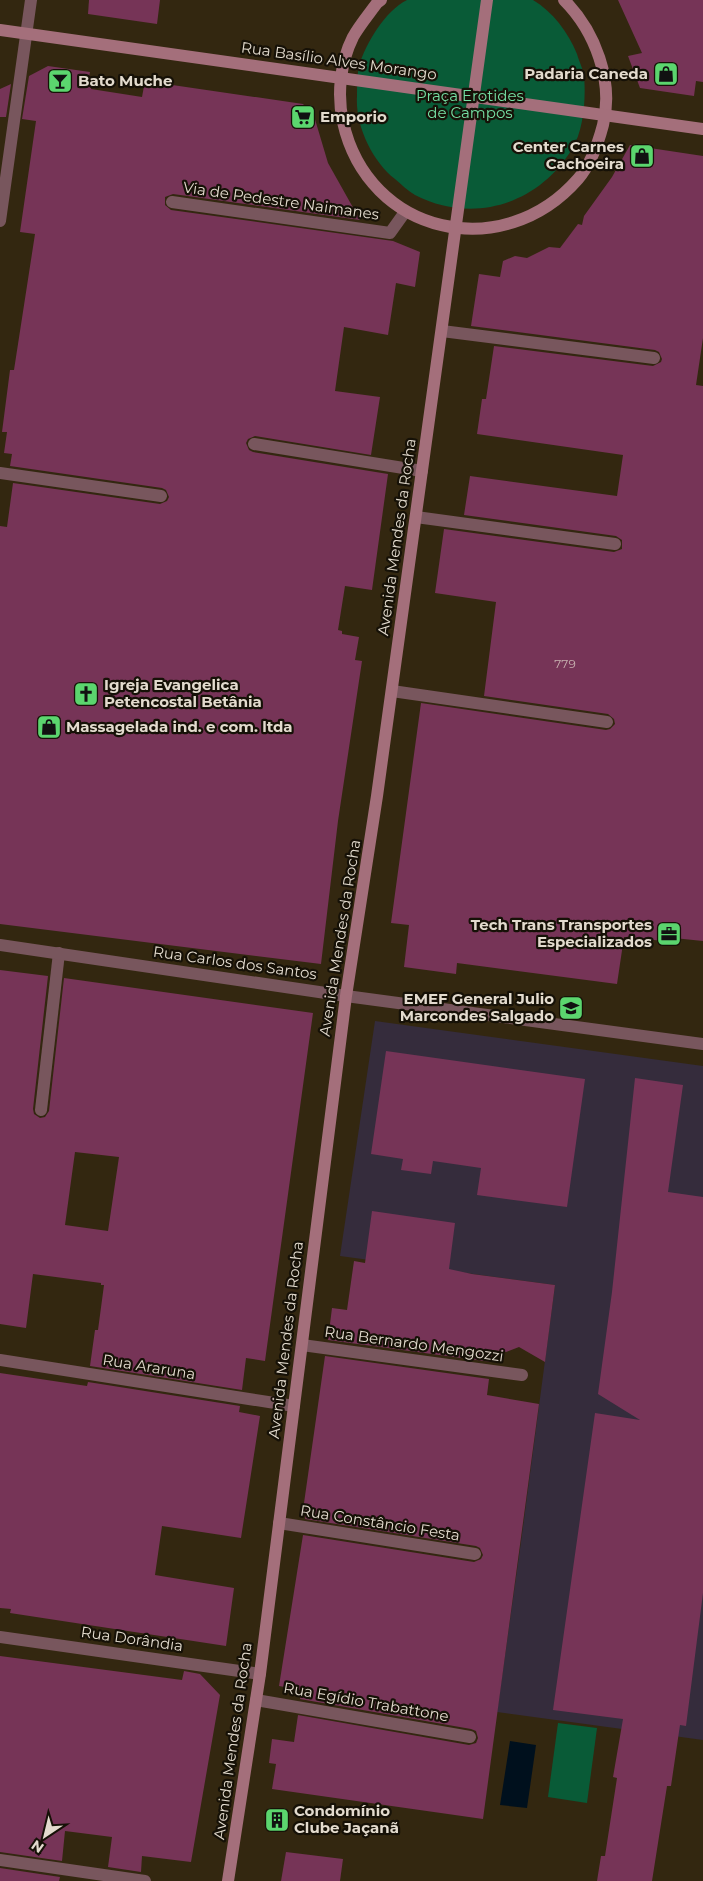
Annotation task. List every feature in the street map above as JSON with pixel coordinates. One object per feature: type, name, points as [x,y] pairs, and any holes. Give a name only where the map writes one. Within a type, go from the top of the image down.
[{"type":"street","points":[[0,221],[31,0]]},
{"type":"street","points":[[381,0],[376,3],[353,38],[340,77],[340,109],[347,140],[360,168],[380,192],[405,212],[430,222],[457,229],[491,229],[524,220],[554,203],[579,178],[596,148],[605,115],[604,74],[590,34],[564,0]]},
{"type":"street","name":"Avenida Mendes da Rocha","points":[[228,1881],[260,1674],[346,996],[366,878],[457,229],[487,0]]},
{"type":"street","name":"Rua Basílio Alves Morango","points":[[0,30],[703,129]]},
{"type":"street","name":"Via de Pedestre Naimanes","points":[[172,202],[390,233],[405,212]]},
{"type":"street","points":[[442,331],[654,358]]},
{"type":"street","points":[[254,444],[422,470]]},
{"type":"street","points":[[0,473],[161,496]]},
{"type":"street","points":[[416,517],[615,544]]},
{"type":"street","points":[[392,691],[607,722]]},
{"type":"street","name":"Rua Carlos dos Santos","points":[[0,945],[346,996],[703,1044]]},
{"type":"street","points":[[40,1110],[59,953]]},
{"type":"street","name":"Rua Bernardo Mengozzi","points":[[302,1345],[522,1375]]},
{"type":"street","name":"Rua Araruna","points":[[0,1360],[294,1406]]},
{"type":"street","name":"Rua Constâncio Festa","points":[[279,1523],[475,1554]]},
{"type":"street","name":"Rua Dorândia","points":[[0,1637],[260,1674]]},
{"type":"street","name":"Rua Egídio Trabattone","points":[[256,1700],[470,1737]]},
{"type":"street","points":[[0,1860],[145,1881]]},
{"type":"shaded area","points":[[375,1021],[703,1066],[703,1740],[497,1712],[555,1285],[340,1256]]},
{"type":"green space","name":"Praça Erotides de Campos","points":[[407,0],[533,0],[547,10],[564,30],[577,54],[583,73],[585,94],[582,123],[572,149],[558,168],[542,184],[523,196],[503,204],[481,208],[459,208],[437,204],[415,195],[379,163],[367,142],[359,119],[357,107],[358,69],[366,48],[377,28],[391,12]]},
{"type":"green space","points":[[558,1723],[597,1728],[587,1803],[548,1797]]},
{"type":"water","points":[[510,1741],[536,1745],[527,1808],[500,1805]]},
{"type":"building","points":[[89,0],[160,0],[157,24],[88,14]]},
{"type":"building","points":[[618,0],[703,0],[703,82],[696,81],[694,96],[640,88],[628,56],[642,53]]},
{"type":"building","points":[[48,66],[90,72],[88,82],[92,83],[91,89],[142,97],[145,81],[303,104],[314,116],[328,163],[360,220],[173,194],[165,197],[165,205],[171,210],[393,241],[420,252],[415,287],[396,283],[388,335],[344,327],[335,391],[380,397],[371,455],[255,436],[248,439],[246,443],[249,450],[253,452],[388,474],[372,590],[345,586],[338,630],[342,631],[342,634],[359,637],[355,660],[362,661],[338,821],[321,964],[0,924],[0,526],[7,527],[13,483],[160,504],[167,501],[169,497],[166,490],[162,488],[10,466],[12,454],[4,453],[7,432],[2,432],[10,370],[14,370],[35,234],[20,232],[36,121],[22,119],[29,76]]},
{"type":"building","points":[[11,84],[6,117],[0,117],[0,89]]},
{"type":"building","points":[[630,145],[703,156],[703,338],[696,385],[703,386],[703,941],[664,937],[664,941],[624,937],[617,984],[457,963],[456,974],[404,967],[409,925],[391,923],[421,703],[606,730],[615,724],[614,719],[608,714],[484,696],[496,602],[435,593],[444,529],[614,552],[622,549],[622,540],[616,536],[464,515],[470,476],[617,496],[623,455],[477,434],[482,399],[486,399],[494,346],[653,366],[661,362],[662,359],[659,352],[471,326],[479,274],[500,277],[503,261],[515,256],[527,258],[549,247],[560,248],[578,224],[582,225],[584,216],[612,177]]},
{"type":"building","points":[[0,970],[48,976],[33,1109],[34,1114],[40,1118],[45,1117],[49,1111],[64,978],[313,1013],[265,1361],[246,1358],[242,1390],[90,1366],[95,1330],[98,1330],[104,1285],[101,1285],[101,1283],[33,1274],[26,1328],[0,1324]],"holes":[[[75,1152],[119,1157],[108,1231],[65,1225]]]},
{"type":"building","points":[[386,1051],[585,1079],[567,1207],[477,1195],[481,1168],[433,1161],[431,1174],[401,1170],[403,1159],[371,1154]]},
{"type":"building","points":[[635,1078],[683,1085],[668,1192],[703,1197],[703,1593],[686,1726],[680,1725],[671,1786],[667,1786],[652,1881],[597,1881],[601,1856],[605,1856],[617,1778],[613,1777],[623,1719],[553,1710],[595,1413],[640,1420],[598,1394],[612,1292]]},
{"type":"building","points":[[372,1211],[455,1223],[449,1269],[472,1274],[555,1285],[545,1362],[519,1347],[506,1352],[492,1350],[491,1362],[328,1340],[332,1308],[347,1310],[354,1261],[365,1263]]},
{"type":"building","points":[[325,1356],[489,1379],[487,1395],[539,1404],[483,1819],[272,1789],[276,1764],[269,1763],[272,1739],[294,1742],[298,1715],[469,1745],[476,1743],[478,1738],[476,1731],[471,1729],[300,1699],[301,1690],[279,1686],[303,1535],[474,1562],[481,1559],[483,1555],[480,1548],[476,1546],[305,1519],[307,1510],[303,1510]]},
{"type":"building","points":[[0,1373],[87,1386],[88,1382],[240,1406],[239,1412],[260,1416],[241,1538],[162,1526],[155,1575],[234,1588],[226,1646],[10,1613],[11,1609],[0,1608]]},
{"type":"building","points":[[0,1656],[182,1680],[184,1671],[200,1674],[220,1695],[191,1862],[142,1856],[141,1872],[108,1867],[112,1837],[65,1831],[62,1861],[0,1852]]},
{"type":"building","points":[[286,1852],[343,1859],[340,1881],[281,1881]]},
{"type":"building","points":[[0,1868],[60,1877],[59,1881],[0,1881]]},
{"type":"place","name":"Padaria Caneda","points":[[666,74]]},
{"type":"place","name":"Bato Muche","points":[[60,81]]},
{"type":"place","name":"Emporio","points":[[303,117]]},
{"type":"place","name":"Center Carnes Cachoeira","points":[[642,156]]},
{"type":"place","name":"Igreja Evangelica Petencostal Betânia","points":[[86,694]]},
{"type":"place","name":"Massagelada ind. e com. ltda","points":[[49,727]]},
{"type":"place","name":"Tech Trans Transportes Especializados","points":[[669,934]]},
{"type":"place","name":"EMEF General Julio Marcondes Salgado","points":[[571,1008]]},
{"type":"place","name":"Condomínio Clube Jaçanã","points":[[277,1820]]}]
